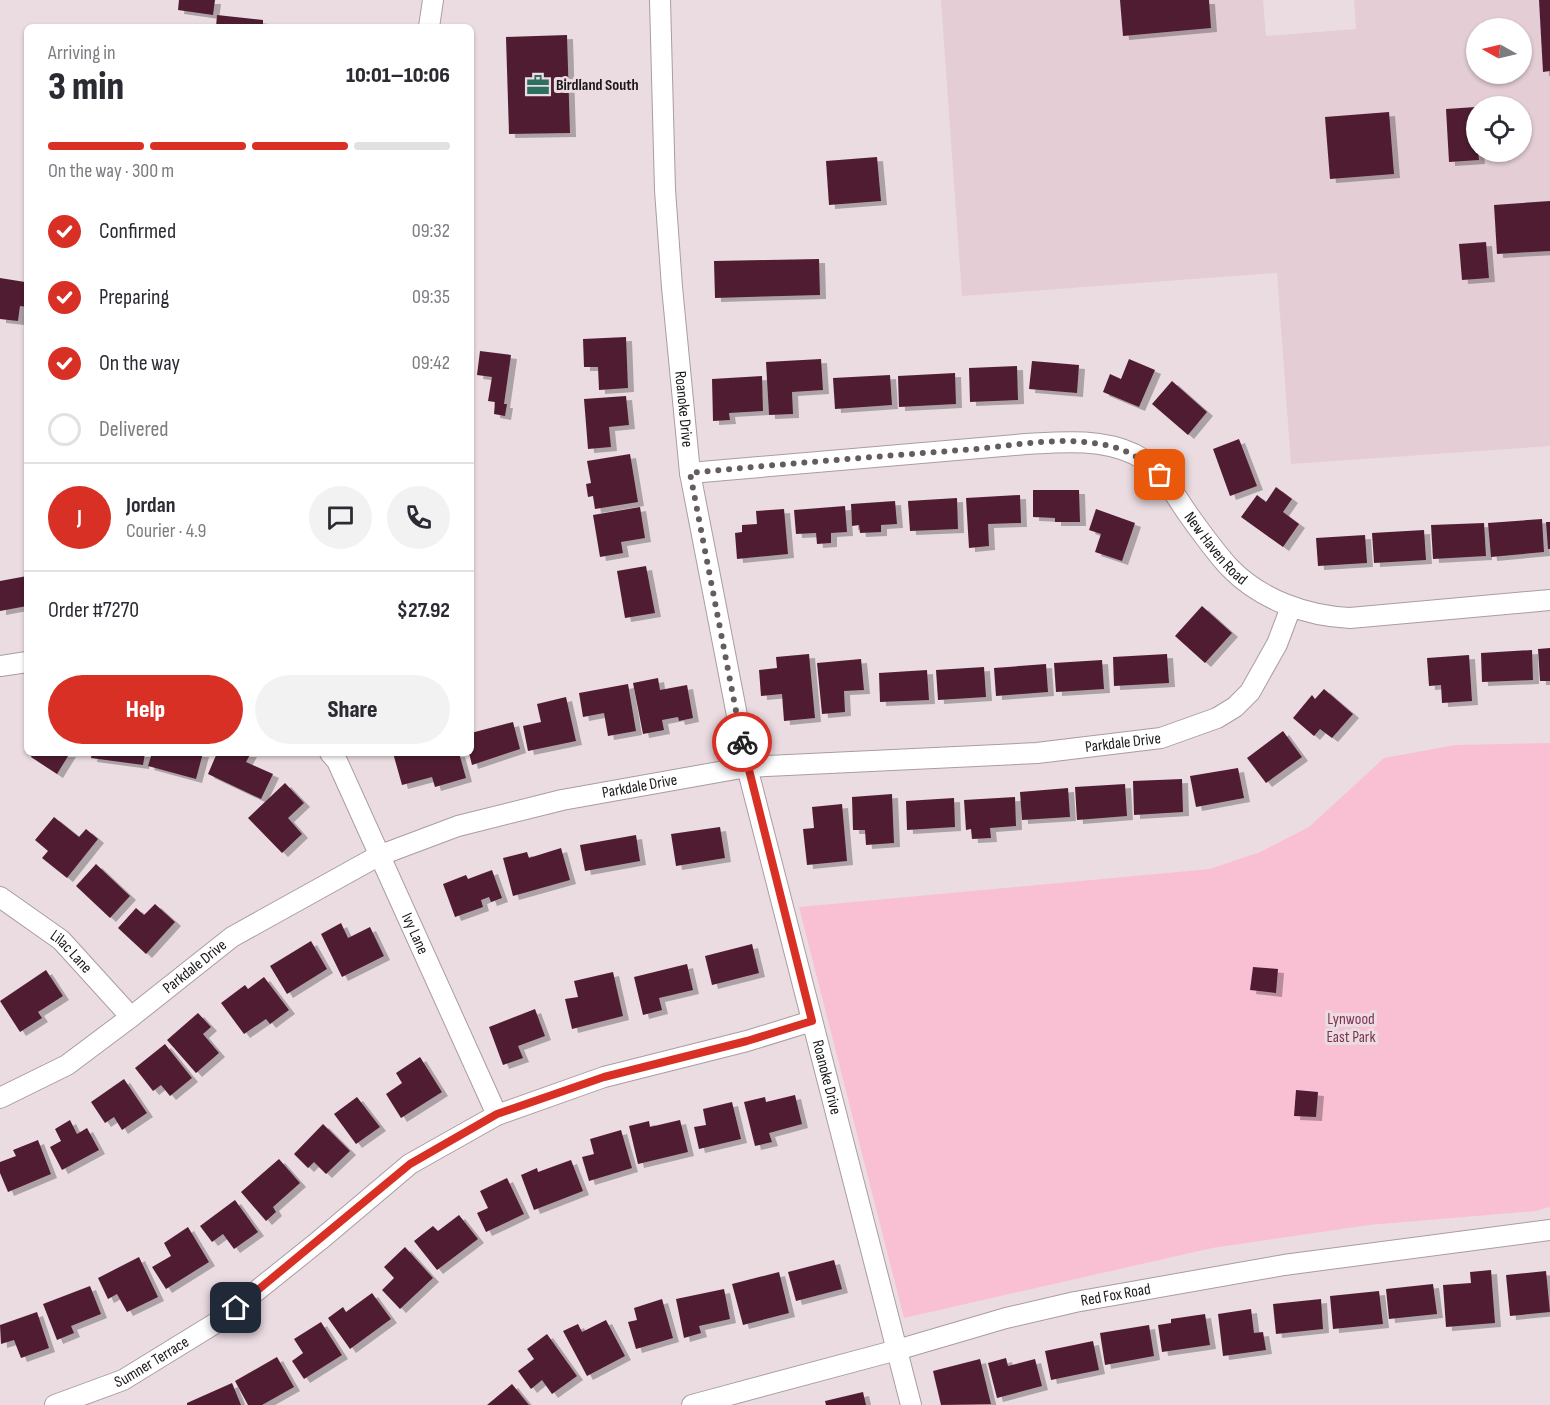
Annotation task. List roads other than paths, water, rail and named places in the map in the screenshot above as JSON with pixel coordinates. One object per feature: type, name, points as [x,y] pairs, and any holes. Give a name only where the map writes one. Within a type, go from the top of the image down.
[{"type":"street","points":[[429,24],[433,0]]},
{"type":"street","name":"Roanoke Drive","points":[[660,0],[667,211],[690,473],[747,767],[911,1405]]},
{"type":"street","name":"New Haven Road","points":[[690,473],[1026,444],[1068,442],[1104,445],[1134,454],[1151,466],[1169,484],[1187,513],[1231,569],[1260,590],[1291,607],[1327,617],[1350,618],[1550,600]]},
{"type":"street","name":"Parkdale Drive","points":[[0,1098],[67,1065],[232,937],[378,856],[458,826],[562,800],[747,767],[1037,753],[1161,738],[1217,718],[1235,707],[1250,692],[1272,653],[1291,607]]},
{"type":"street","points":[[0,666],[24,662]]},
{"type":"street","name":"Ivy Lane","points":[[333,756],[337,761],[378,856],[497,1114]]},
{"type":"street","name":"Lilac Lane","points":[[0,897],[61,940],[131,1017]]},
{"type":"street","name":"Sumner Terrace","points":[[55,1405],[123,1380],[219,1321],[410,1164],[497,1114],[604,1077],[747,1041],[812,1021]]},
{"type":"street","name":"Red Fox Road","points":[[692,1405],[1006,1318],[1075,1302],[1284,1265],[1550,1230]]},
{"type":"place","name":"Birdland South","points":[[538,85]]},
{"type":"park label","name":"Lynwood East Park","points":[[1351,1028]]}]
